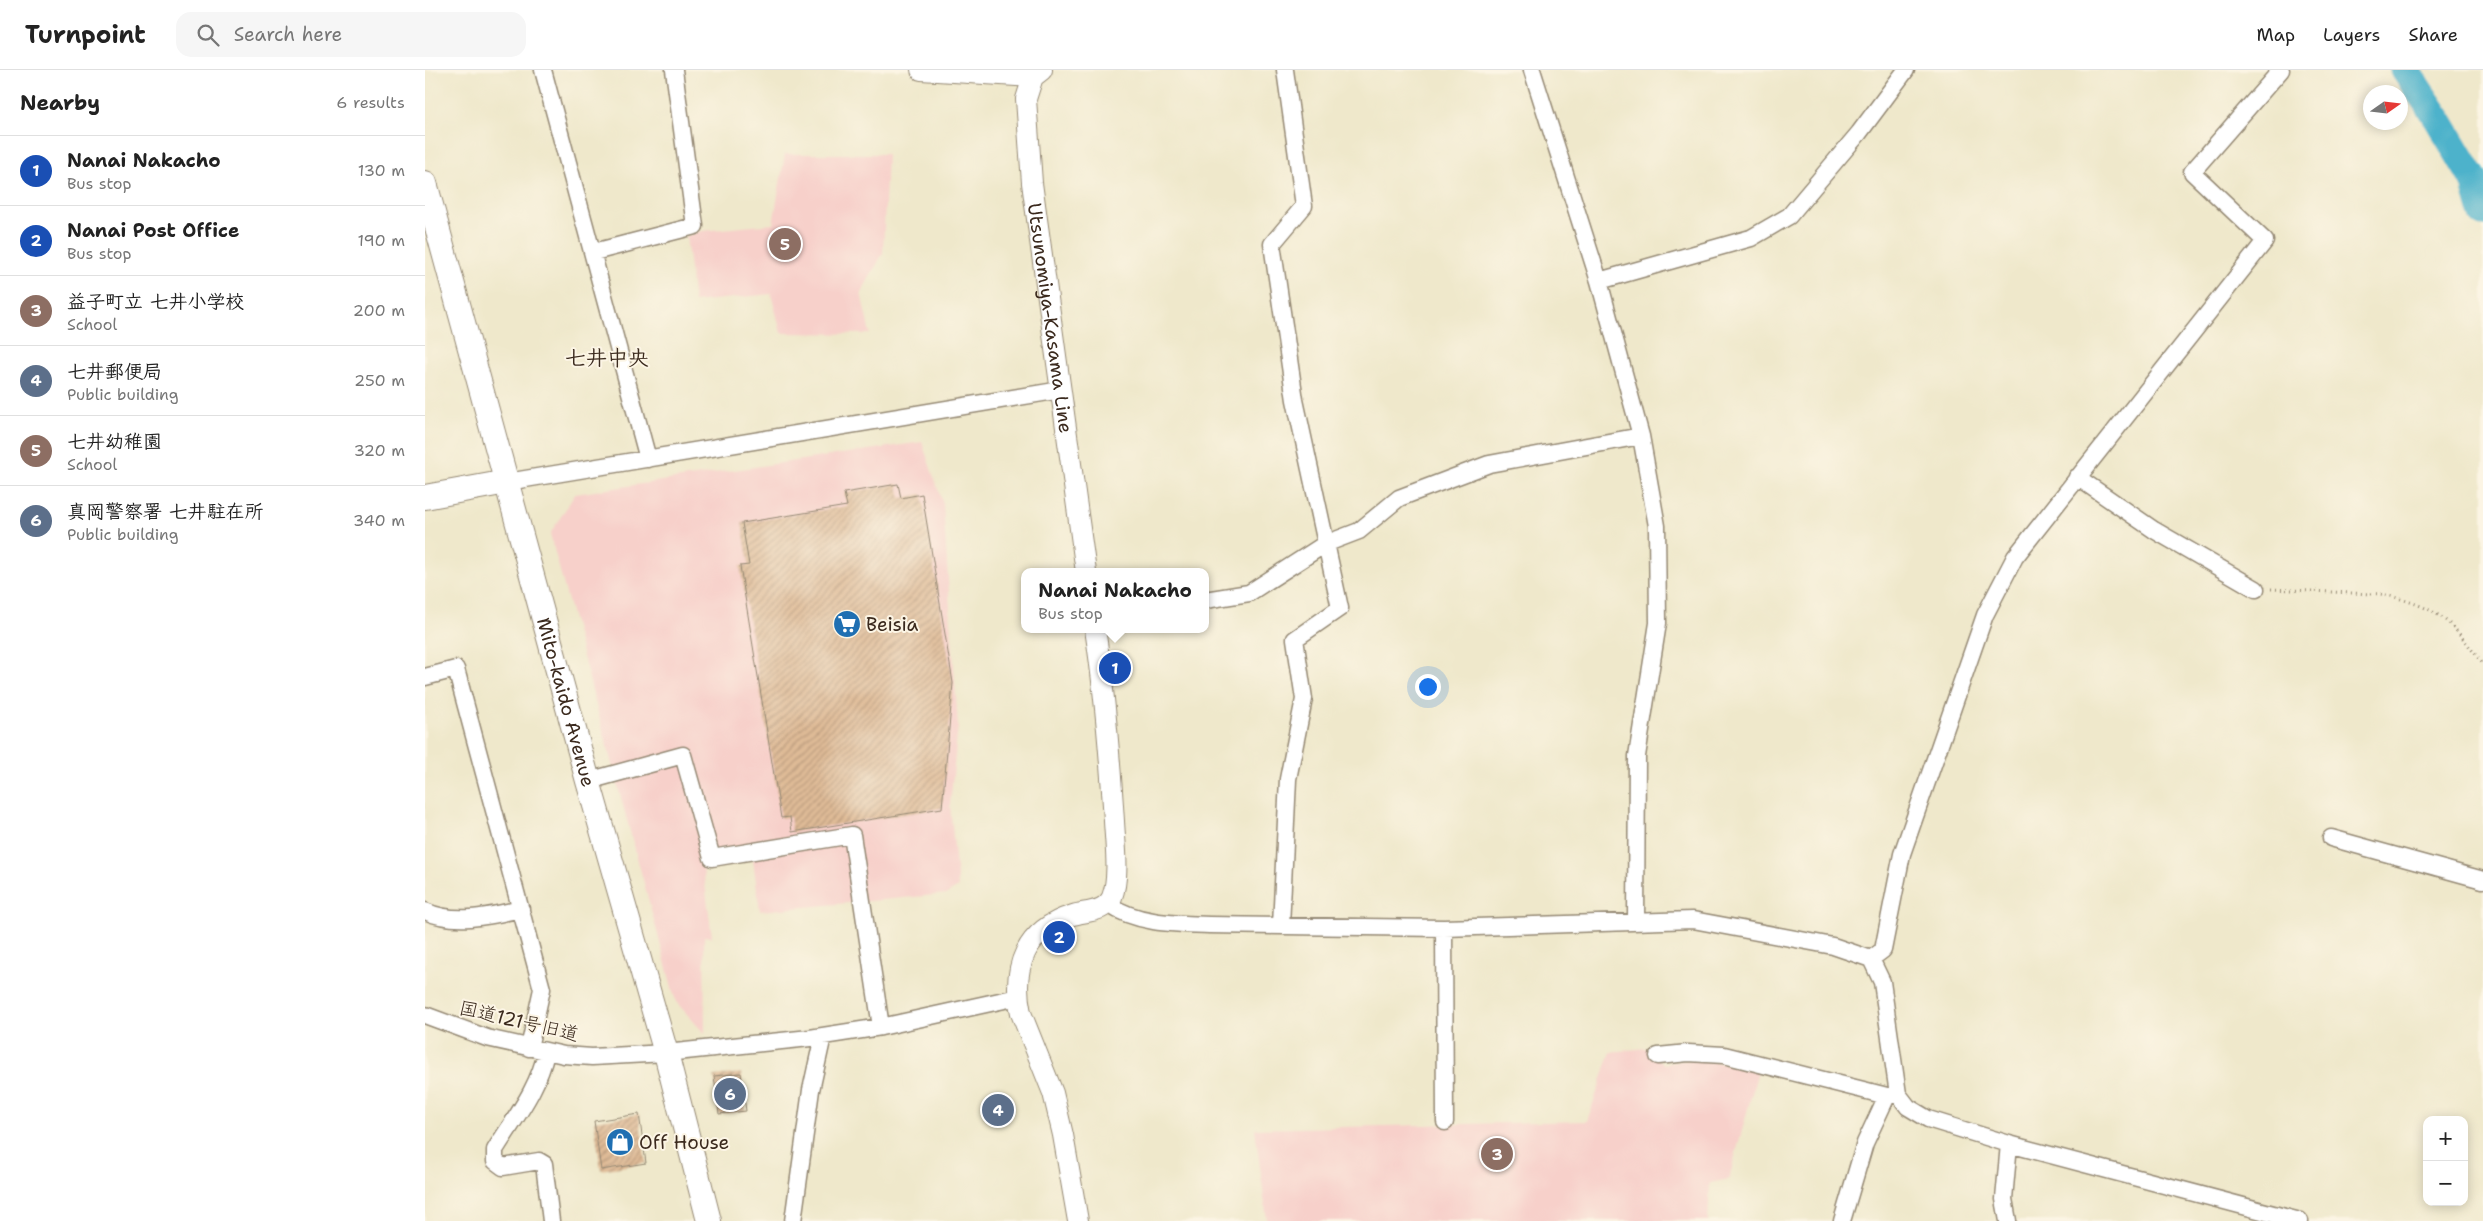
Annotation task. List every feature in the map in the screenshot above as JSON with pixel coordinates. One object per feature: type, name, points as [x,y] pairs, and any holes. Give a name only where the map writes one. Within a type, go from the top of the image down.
[{"type":"highway","name":"Mito-kaido Avenue","points":[[425,183],[428,207],[507,482],[588,781],[666,1054],[709,1221]]},
{"type":"highway","points":[[425,497],[507,482]]},
{"type":"main road","points":[[921,70],[1038,74]]},
{"type":"main road","name":"Utsunomiya-Kasama Line","points":[[1038,74],[1026,98],[1032,183],[1085,568]]},
{"type":"main road","points":[[1078,1221],[1063,1135],[1053,1093],[1021,1013],[1018,997],[1018,976],[1022,958],[1031,942],[1044,929],[1061,919],[1108,904],[1114,886],[1116,852],[1110,746],[1096,633]]},
{"type":"street","points":[[543,70],[648,458]]},
{"type":"street","points":[[593,252],[695,226],[674,70]]},
{"type":"street","points":[[1281,926],[1288,779],[1304,699],[1295,639],[1340,608],[1295,400],[1272,244],[1304,206],[1285,70]]},
{"type":"street","points":[[1532,70],[1599,281],[1641,436],[1657,526],[1658,623],[1637,756],[1636,922]]},
{"type":"street","points":[[1599,281],[1751,238],[1789,216],[1859,133],[1906,70]]},
{"type":"street","points":[[1871,959],[1883,950],[1902,854],[1985,615],[2015,557],[2265,241],[2192,172],[2281,70]]},
{"type":"street","points":[[507,482],[1061,390]]},
{"type":"street","points":[[1209,599],[1249,594],[1325,544],[1359,531],[1399,498],[1489,464],[1641,436]]},
{"type":"street","points":[[2077,477],[2154,530],[2256,589]]},
{"type":"street","points":[[425,676],[456,669],[542,989],[529,1048]]},
{"type":"street","points":[[588,781],[683,755],[712,858],[852,835],[881,1027]]},
{"type":"street","points":[[2331,838],[2483,880]]},
{"type":"street","points":[[1108,904],[1129,915],[1163,922],[1281,926],[1444,928],[1693,920],[1833,946],[1871,959],[1882,982],[1893,1095],[1865,1143],[1842,1221]]},
{"type":"street","points":[[425,911],[433,915],[477,919],[521,909]]},
{"type":"street","points":[[1444,928],[1445,1122]]},
{"type":"street","name":"国道121号旧道","points":[[425,1016],[487,1038],[546,1052],[593,1057],[666,1054],[823,1036],[881,1027],[1018,997]]},
{"type":"street","points":[[793,1221],[811,1090],[823,1036]]},
{"type":"street","points":[[546,1052],[544,1064],[533,1087],[495,1150],[495,1160],[503,1167],[539,1161],[544,1164],[551,1221]]},
{"type":"street","points":[[1658,1056],[1688,1052],[1724,1055],[1893,1095],[1928,1119],[2009,1144],[2300,1221]]},
{"type":"street","points":[[2007,1221],[2004,1199],[2009,1144]]},
{"type":"path","points":[[2256,589],[2382,593],[2419,605],[2440,615],[2453,626],[2483,664]]},
{"type":"shaded area","points":[[785,154],[887,154],[883,253],[861,293],[870,334],[781,333],[771,294],[694,302],[686,236],[702,231],[773,224]]},
{"type":"shaded area","points":[[922,442],[943,504],[958,726],[950,805],[958,887],[947,894],[760,911],[751,845],[701,853],[712,937],[704,936],[705,1034],[676,1002],[550,534],[575,494]]},
{"type":"shaded area","points":[[1646,1048],[1664,1064],[1691,1059],[1723,1063],[1758,1071],[1729,1179],[1710,1183],[1708,1221],[1267,1221],[1255,1129],[1587,1121],[1611,1052]]},
{"type":"building","name":"Beisia","points":[[898,484],[901,498],[922,494],[953,683],[942,808],[792,832],[790,817],[781,818],[740,566],[749,565],[742,523],[847,506],[844,493]]},
{"type":"building","points":[[741,1073],[746,1111],[719,1114],[714,1076]]},
{"type":"building","points":[[639,1114],[646,1163],[601,1170],[594,1121]]},
{"type":"waterway","points":[[2405,70],[2438,119],[2474,180],[2483,212]]},
{"type":"place","name":"七井幼稚園","points":[[785,244]]},
{"type":"place","name":"Beisia","points":[[847,624]]},
{"type":"place","name":"Nanai Nakacho","points":[[1115,668]]},
{"type":"place","name":"Nanai Post Office","points":[[1059,937]]},
{"type":"place","name":"真岡警察署 七井駐在所","points":[[730,1094]]},
{"type":"place","name":"七井郵便局","points":[[998,1110]]},
{"type":"place","name":"Off House","points":[[620,1142]]},
{"type":"place","name":"益子町立 七井小学校","points":[[1497,1154]]},
{"type":"district","name":"七井中央","points":[[607,358]]}]
